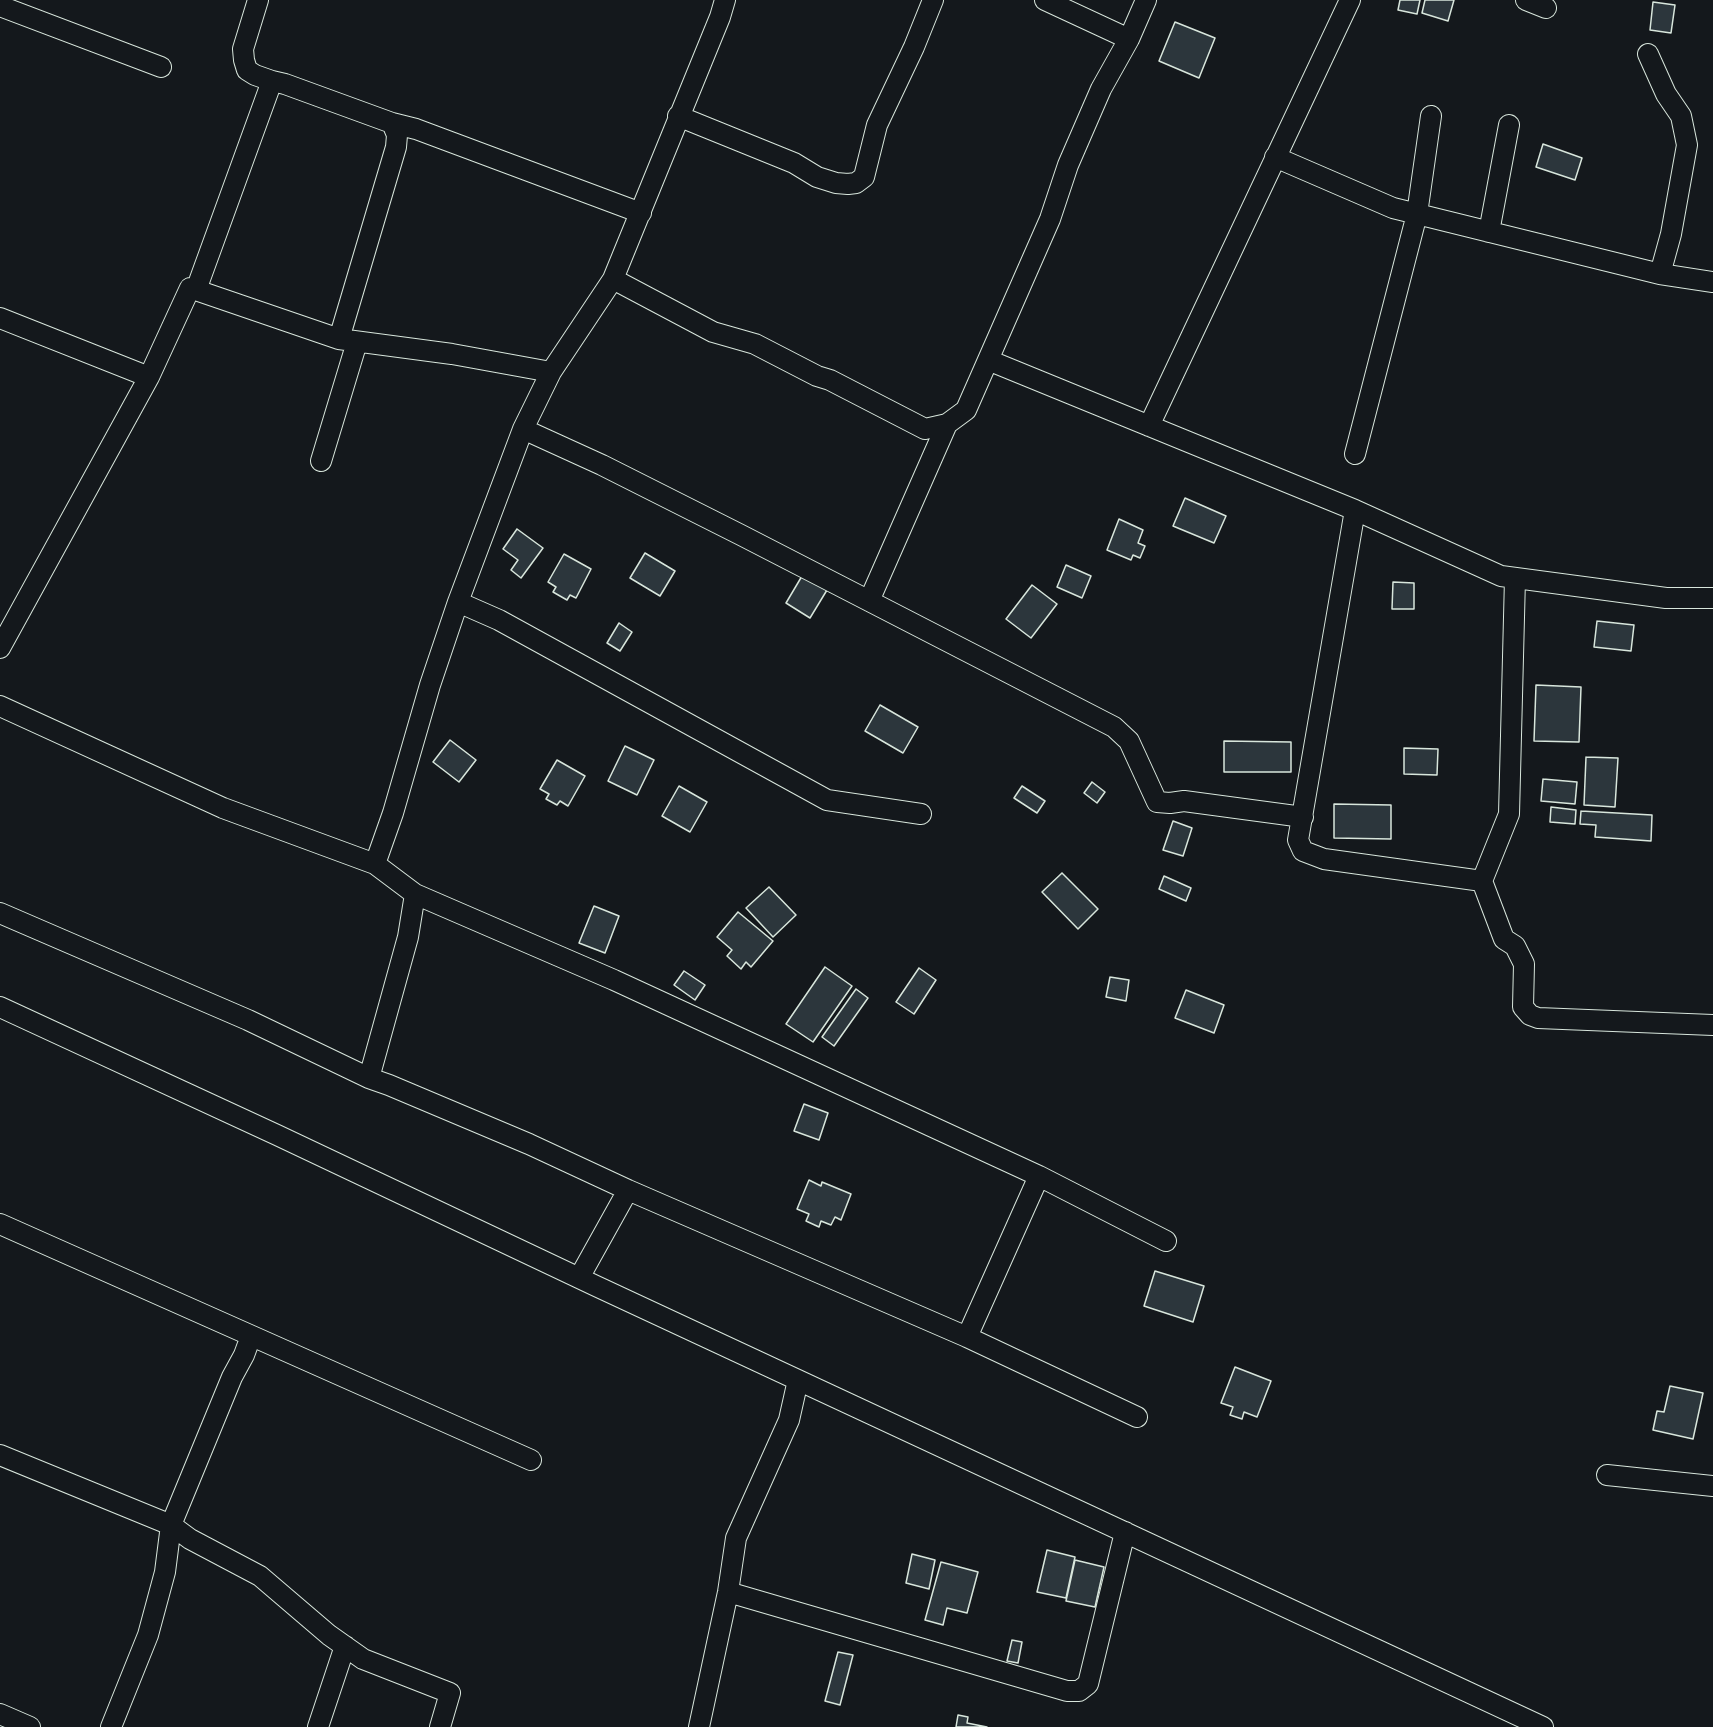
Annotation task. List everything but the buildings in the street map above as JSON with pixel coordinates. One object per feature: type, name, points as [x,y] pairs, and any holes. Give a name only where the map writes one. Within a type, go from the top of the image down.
[{"type":"street","points":[[258,0],[243,49],[247,70],[255,75],[392,123],[416,129],[641,213]]},
{"type":"street","points":[[375,864],[458,602],[523,429],[551,372],[613,279],[725,0]]},
{"type":"street","points":[[678,116],[794,163],[817,177],[836,183],[856,183],[864,177],[877,125],[914,47],[933,0]]},
{"type":"street","points":[[1045,0],[1129,39]]},
{"type":"street","points":[[613,279],[713,332],[755,344],[925,429],[947,424],[966,410],[1050,219],[1068,165],[1096,100],[1129,39],[1146,0]]},
{"type":"street","points":[[1149,426],[1350,0]]},
{"type":"street","points":[[1526,0],[1546,8]]},
{"type":"street","points":[[0,6],[161,67]]},
{"type":"street","points":[[1648,54],[1666,93],[1681,116],[1687,146],[1671,234],[1660,274]]},
{"type":"street","points":[[196,290],[272,81]]},
{"type":"street","points":[[1355,454],[1417,214],[1431,116]]},
{"type":"street","points":[[321,460],[396,147],[397,135],[392,123]]},
{"type":"street","points":[[1489,232],[1509,125]]},
{"type":"street","points":[[1275,157],[1393,208],[1660,274],[1713,282]]},
{"type":"street","points":[[0,648],[149,377],[190,288],[348,341],[452,354],[551,372]]},
{"type":"street","points":[[0,318],[149,377]]},
{"type":"street","points":[[988,360],[1355,510],[1501,576],[1666,598],[1713,598]]},
{"type":"street","points":[[869,601],[947,424]]},
{"type":"street","points":[[523,429],[602,465],[1114,727],[1129,741],[1157,801],[1170,803],[1184,801],[1303,817]]},
{"type":"street","points":[[1355,510],[1298,840],[1303,851],[1323,859],[1482,881]]},
{"type":"street","points":[[1515,578],[1509,814],[1482,881],[1504,939],[1515,946],[1524,964],[1523,1007],[1530,1015],[1538,1018],[1713,1025]]},
{"type":"street","points":[[458,602],[509,625],[827,800],[921,814]]},
{"type":"street","points":[[0,706],[224,808],[375,864],[415,894],[614,980],[1039,1176],[1166,1241]]},
{"type":"street","points":[[369,1078],[408,937],[415,894]]},
{"type":"street","points":[[0,913],[248,1020],[369,1078],[529,1144],[628,1190],[967,1337],[1137,1417]]},
{"type":"street","points":[[0,1007],[1542,1727]]},
{"type":"street","points":[[967,1337],[1039,1176]]},
{"type":"street","points":[[579,1278],[628,1190]]},
{"type":"street","points":[[0,1224],[531,1460]]},
{"type":"street","points":[[111,1727],[148,1635],[165,1572],[171,1525],[251,1336]]},
{"type":"street","points":[[699,1727],[728,1592],[736,1538],[789,1420],[798,1380]]},
{"type":"street","points":[[0,1455],[171,1525],[190,1539],[260,1576],[329,1635],[363,1659],[450,1693],[440,1727]]},
{"type":"street","points":[[1606,1475],[1713,1486]]},
{"type":"street","points":[[728,1592],[1067,1691],[1079,1691],[1088,1684],[1125,1532]]},
{"type":"street","points":[[318,1727],[345,1646]]},
{"type":"street","points":[[0,1714],[30,1727]]}]
